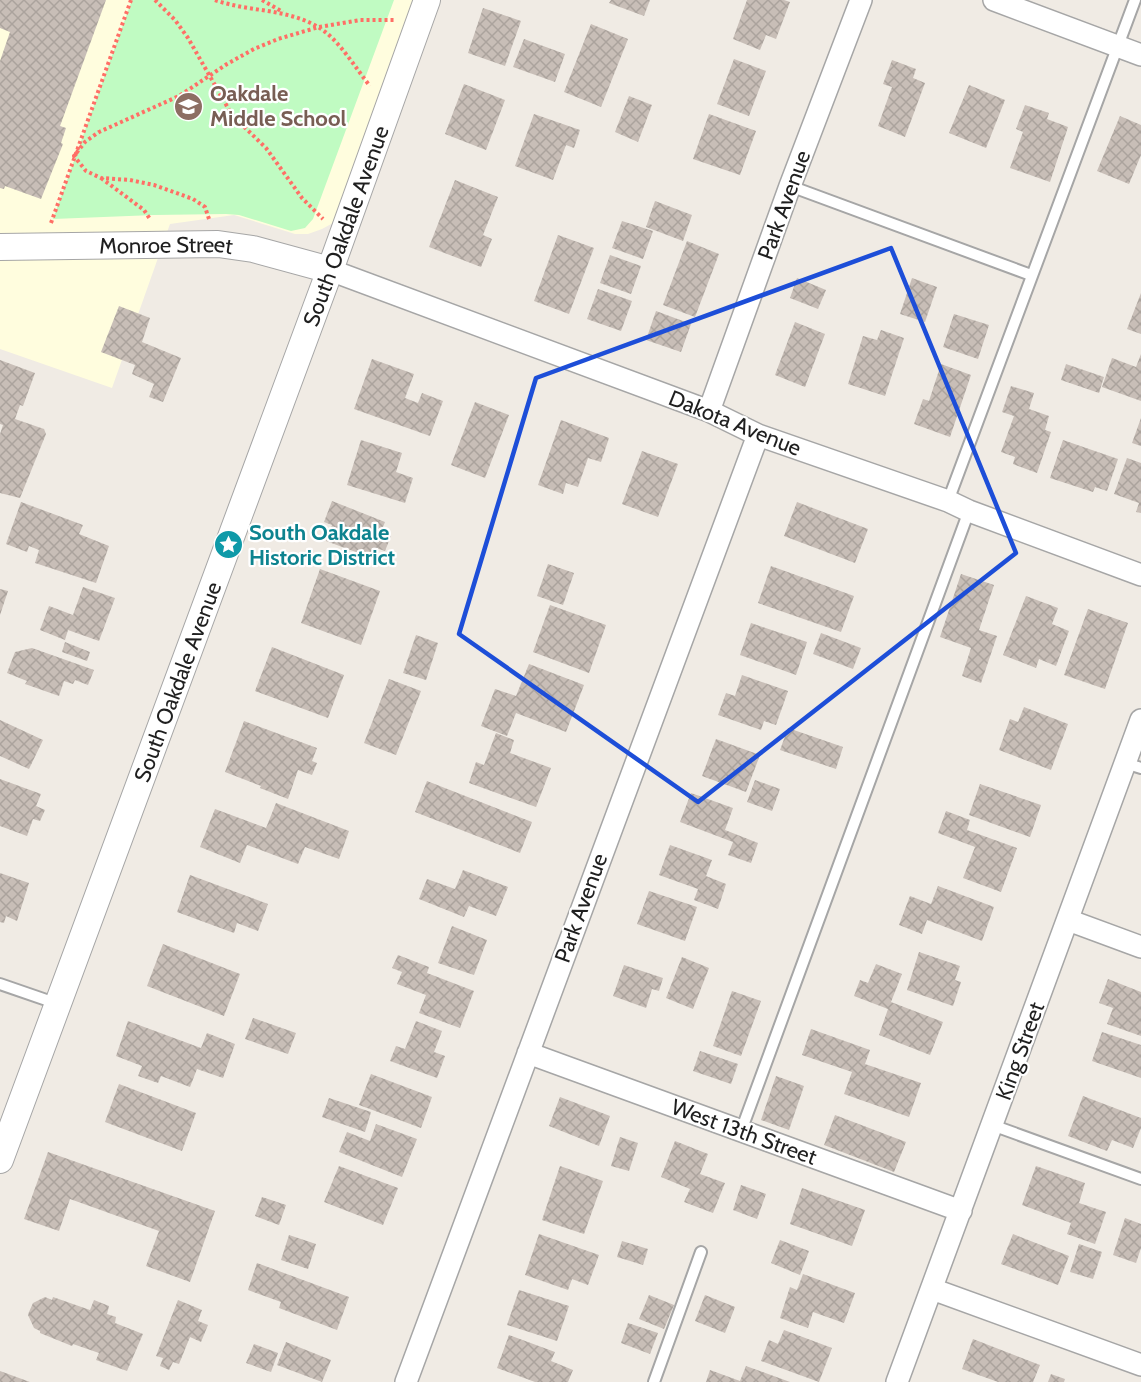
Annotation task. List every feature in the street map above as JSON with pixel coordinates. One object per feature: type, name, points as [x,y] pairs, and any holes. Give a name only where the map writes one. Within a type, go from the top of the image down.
[{"type":"street","name":"Park Avenue","points":[[709,411],[790,186],[861,0]]},
{"type":"street","points":[[994,0],[1141,55]]},
{"type":"street","name":"South Oakdale Avenue","points":[[0,1160],[330,270],[423,10]]},
{"type":"street","name":"Monroe Street","points":[[0,247],[218,244],[253,249],[330,270]]},
{"type":"street","name":"Dakota Avenue","points":[[330,270],[709,411],[758,435],[948,501],[969,511],[1141,575]]},
{"type":"street","name":"Park Avenue","points":[[406,1382],[758,435]]},
{"type":"street","name":"King Street","points":[[897,1382],[1068,920],[1133,766],[1141,720]]},
{"type":"street","points":[[1068,920],[1141,947]]},
{"type":"street","name":"West 13th Street","points":[[528,1053],[961,1211]]},
{"type":"street","points":[[932,1289],[1141,1365]]},
{"type":"lane","points":[[948,501],[1135,0]]},
{"type":"lane","points":[[790,186],[1031,275]]},
{"type":"lane","points":[[741,1131],[969,511]]},
{"type":"lane","points":[[0,984],[58,1004]]},
{"type":"lane","points":[[992,1125],[1141,1179]]},
{"type":"lane","points":[[654,1382],[701,1252]]},
{"type":"path","points":[[43,246],[131,0]]},
{"type":"path","points":[[155,0],[175,20],[188,38],[232,115],[266,148],[302,198],[341,236]]},
{"type":"path","points":[[215,0],[244,9],[286,14]]},
{"type":"path","points":[[262,0],[286,14],[319,27],[334,41],[387,108]]},
{"type":"path","points":[[74,156],[85,142],[99,132],[179,96],[254,49],[319,27],[423,10]]},
{"type":"path","points":[[74,156],[86,171],[101,178],[144,210],[163,244]]},
{"type":"path","points":[[101,178],[130,180],[154,185],[193,199],[205,207],[218,244]]},
{"type":"highlighted area","points":[[891,248],[1016,553],[698,802],[459,634],[536,378]]},
{"type":"shaded area","name":"Oakdale Middle School","points":[[0,0],[417,0],[333,223],[308,234],[295,234],[234,215],[170,224],[112,388],[0,349]]},
{"type":"green space","points":[[132,0],[394,0],[313,219],[305,228],[291,231],[239,215],[226,214],[53,219]]},
{"type":"building","points":[[0,0],[106,0],[60,126],[66,128],[61,143],[63,144],[41,199],[5,186],[4,189],[0,188],[0,61],[10,32],[0,28]]},
{"type":"building","points":[[611,0],[650,0],[644,16],[609,3]]},
{"type":"building","points":[[747,0],[790,2],[776,39],[766,35],[760,50],[733,39]]},
{"type":"building","points":[[483,8],[521,21],[505,66],[468,53]]},
{"type":"building","points":[[591,24],[628,39],[601,107],[564,92]]},
{"type":"building","points":[[524,39],[565,54],[555,82],[513,67]]},
{"type":"building","points":[[734,59],[766,71],[749,116],[717,104]]},
{"type":"building","points":[[892,60],[916,69],[913,78],[925,83],[905,137],[878,126],[892,87],[883,84]]},
{"type":"building","points":[[464,84],[505,100],[486,150],[445,134]]},
{"type":"building","points":[[969,85],[1005,100],[986,148],[949,133]]},
{"type":"building","points":[[629,96],[652,105],[638,142],[615,132]]},
{"type":"building","points":[[1025,105],[1049,113],[1047,119],[1068,127],[1050,182],[1010,168],[1023,132],[1016,129]]},
{"type":"building","points":[[534,114],[580,130],[574,148],[566,145],[553,180],[515,166]]},
{"type":"building","points":[[709,114],[756,131],[740,175],[693,159]]},
{"type":"building","points":[[1120,116],[1141,125],[1141,155],[1129,184],[1097,171]]},
{"type":"building","points":[[455,180],[498,197],[483,235],[492,239],[481,267],[429,247]]},
{"type":"building","points":[[655,201],[692,215],[683,241],[646,227]]},
{"type":"building","points":[[622,221],[653,231],[643,259],[612,248]]},
{"type":"building","points":[[558,235],[594,248],[569,314],[534,301]]},
{"type":"building","points":[[687,241],[719,254],[695,317],[663,305]]},
{"type":"building","points":[[610,255],[641,266],[631,294],[600,283]]},
{"type":"building","points":[[797,278],[826,290],[818,309],[790,298]]},
{"type":"building","points":[[912,278],[937,287],[925,322],[900,314]]},
{"type":"building","points":[[598,289],[632,301],[621,331],[587,319]]},
{"type":"building","points":[[1141,293],[1141,334],[1127,329]]},
{"type":"building","points":[[119,306],[150,318],[142,342],[181,358],[163,402],[149,397],[154,384],[132,374],[135,365],[101,352]]},
{"type":"building","points":[[656,311],[691,324],[681,352],[646,340]]},
{"type":"building","points":[[954,314],[989,325],[978,359],[943,347]]},
{"type":"building","points":[[795,322],[825,334],[805,387],[775,375]]},
{"type":"building","points":[[881,330],[904,338],[885,396],[848,384],[863,336],[877,340]]},
{"type":"building","points":[[1141,354],[1141,401],[1102,387],[1112,358],[1136,367]]},
{"type":"building","points":[[372,359],[414,374],[405,398],[418,403],[422,393],[443,401],[430,436],[354,409]]},
{"type":"building","points":[[0,360],[35,373],[23,406],[20,405],[15,419],[44,429],[46,434],[20,498],[0,493],[0,434],[3,425],[0,424]]},
{"type":"building","points":[[941,364],[971,375],[950,437],[914,424],[923,399],[929,401]]},
{"type":"building","points":[[1066,364],[1104,377],[1099,393],[1061,380]]},
{"type":"building","points":[[1011,386],[1034,393],[1029,409],[1049,416],[1045,430],[1051,432],[1037,473],[1013,464],[1015,457],[1001,452],[1014,416],[1002,412]]},
{"type":"building","points":[[475,402],[509,415],[485,478],[451,465]]},
{"type":"building","points":[[1141,418],[1141,446],[1132,443]]},
{"type":"building","points":[[561,420],[609,438],[601,462],[588,458],[578,487],[566,483],[563,494],[538,485]]},
{"type":"building","points":[[361,440],[402,453],[396,472],[413,478],[405,503],[347,485]]},
{"type":"building","points":[[1063,440],[1118,459],[1107,491],[1095,487],[1093,492],[1050,478]]},
{"type":"building","points":[[642,451],[678,464],[658,517],[622,504]]},
{"type":"building","points":[[1127,458],[1141,463],[1141,513],[1136,512],[1139,503],[1114,494]]},
{"type":"building","points":[[332,501],[385,522],[381,532],[391,536],[385,551],[376,548],[372,558],[326,541],[332,525],[324,522]]},
{"type":"building","points":[[21,502],[83,525],[79,534],[109,546],[96,583],[35,563],[39,550],[29,546],[27,552],[6,544]]},
{"type":"building","points":[[797,502],[868,529],[855,563],[784,536]]},
{"type":"building","points":[[548,564],[574,573],[563,605],[537,596]]},
{"type":"building","points":[[771,566],[854,596],[841,632],[758,603]]},
{"type":"building","points":[[320,569],[380,591],[361,645],[301,623]]},
{"type":"building","points":[[961,574],[994,585],[979,630],[997,636],[981,683],[962,676],[971,648],[940,637]]},
{"type":"building","points":[[83,587],[115,598],[99,641],[68,630],[65,640],[40,630],[49,606],[73,615]]},
{"type":"building","points":[[0,589],[8,591],[0,615]]},
{"type":"building","points":[[1026,596],[1058,608],[1052,624],[1069,631],[1056,666],[1039,659],[1036,668],[1003,655]]},
{"type":"building","points":[[550,605],[606,625],[589,673],[533,652]]},
{"type":"building","points":[[1088,609],[1128,623],[1105,689],[1064,675]]},
{"type":"building","points":[[751,623],[807,642],[796,675],[740,655]]},
{"type":"building","points":[[821,633],[861,648],[853,669],[813,654]]},
{"type":"building","points":[[416,635],[438,643],[426,680],[403,673]]},
{"type":"building","points":[[65,642],[90,652],[87,661],[62,652]]},
{"type":"building","points":[[272,647],[344,675],[328,718],[255,691]]},
{"type":"building","points":[[32,648],[94,670],[88,685],[75,680],[73,684],[64,681],[59,696],[25,684],[27,681],[7,673],[15,652]]},
{"type":"building","points":[[529,664],[584,685],[566,732],[516,713],[507,736],[481,726],[495,689],[516,696]]},
{"type":"building","points":[[742,675],[788,691],[776,725],[764,721],[761,730],[718,715],[726,693],[735,696]]},
{"type":"building","points":[[389,679],[421,691],[396,755],[364,743]]},
{"type":"building","points":[[1024,707],[1068,724],[1051,770],[999,750],[1010,719],[1018,722]]},
{"type":"building","points":[[0,720],[43,740],[29,769],[0,756]]},
{"type":"building","points":[[244,721],[317,748],[312,761],[317,763],[312,775],[298,770],[288,799],[225,772]]},
{"type":"building","points":[[788,728],[843,747],[836,769],[780,750]]},
{"type":"building","points":[[496,733],[514,740],[510,753],[551,768],[536,807],[469,783],[476,762],[484,765]]},
{"type":"building","points":[[716,739],[760,755],[746,792],[702,776]]},
{"type":"building","points":[[0,779],[41,794],[36,806],[45,810],[40,821],[33,819],[27,836],[0,826]]},
{"type":"building","points":[[755,780],[780,789],[772,811],[747,802]]},
{"type":"building","points":[[427,781],[532,822],[520,853],[415,812]]},
{"type":"building","points":[[980,784],[1041,805],[1030,837],[969,815]]},
{"type":"building","points":[[691,793],[733,808],[725,830],[758,843],[751,863],[728,855],[733,842],[680,822]]},
{"type":"building","points":[[276,803],[349,831],[339,859],[305,847],[298,864],[247,845],[240,863],[200,847],[215,809],[266,828]]},
{"type":"building","points":[[946,811],[970,820],[967,830],[1017,848],[1001,892],[963,878],[975,847],[938,833]]},
{"type":"building","points":[[670,845],[712,860],[706,876],[726,884],[718,909],[694,900],[698,889],[659,875]]},
{"type":"building","points":[[463,870],[508,887],[496,916],[469,906],[464,917],[419,899],[427,879],[455,889]]},
{"type":"building","points":[[0,873],[29,883],[17,921],[6,916],[4,923],[0,922]]},
{"type":"building","points":[[190,875],[268,904],[258,931],[237,923],[234,933],[177,912]]},
{"type":"building","points":[[938,886],[994,907],[982,941],[927,920],[922,934],[899,925],[910,896],[931,904]]},
{"type":"building","points":[[649,891],[697,907],[685,941],[637,924]]},
{"type":"building","points":[[452,926],[487,940],[474,975],[438,963]]},
{"type":"building","points":[[163,944],[240,974],[224,1016],[147,986]]},
{"type":"building","points":[[919,952],[960,966],[955,980],[961,982],[953,1006],[907,990]]},
{"type":"building","points":[[398,955],[429,967],[427,973],[474,991],[460,1028],[419,1013],[426,995],[397,984],[402,972],[392,968]]},
{"type":"building","points":[[682,957],[709,968],[693,1009],[666,998]]},
{"type":"building","points":[[876,964],[902,974],[891,1002],[943,1022],[930,1055],[879,1035],[888,1009],[854,996],[860,980],[868,983]]},
{"type":"building","points":[[624,965],[663,978],[659,991],[652,989],[646,1008],[613,996]]},
{"type":"building","points":[[1108,979],[1141,992],[1141,1036],[1107,1024],[1113,1008],[1099,1003]]},
{"type":"building","points":[[732,991],[761,1001],[741,1056],[713,1046]]},
{"type":"building","points":[[253,1018],[296,1033],[288,1054],[245,1039]]},
{"type":"building","points":[[128,1021],[201,1048],[207,1033],[235,1044],[223,1078],[197,1069],[190,1087],[161,1076],[158,1083],[138,1076],[142,1066],[116,1056]]},
{"type":"building","points":[[416,1021],[442,1031],[434,1052],[445,1056],[437,1078],[390,1061],[396,1046],[405,1049]]},
{"type":"building","points":[[811,1029],[870,1050],[865,1064],[921,1083],[909,1117],[844,1094],[852,1072],[802,1055]]},
{"type":"building","points":[[1102,1032],[1141,1045],[1141,1078],[1092,1061]]},
{"type":"building","points":[[700,1051],[738,1064],[731,1084],[693,1071]]},
{"type":"building","points":[[371,1074],[432,1097],[421,1128],[359,1105]]},
{"type":"building","points":[[776,1076],[804,1086],[789,1130],[761,1120]]},
{"type":"building","points":[[119,1084],[196,1113],[182,1151],[105,1122]]},
{"type":"building","points":[[1083,1096],[1141,1118],[1141,1128],[1133,1148],[1112,1140],[1107,1151],[1068,1136]]},
{"type":"building","points":[[560,1097],[610,1116],[599,1146],[549,1126]]},
{"type":"building","points":[[329,1098],[371,1112],[365,1132],[322,1117]]},
{"type":"building","points":[[835,1115],[906,1142],[894,1172],[824,1145]]},
{"type":"building","points":[[376,1124],[417,1139],[402,1177],[339,1152],[347,1132],[370,1141]]},
{"type":"building","points":[[620,1137],[638,1143],[629,1171],[611,1166]]},
{"type":"building","points":[[675,1141],[708,1154],[700,1174],[725,1183],[713,1213],[684,1202],[690,1189],[661,1177]]},
{"type":"building","points":[[48,1152],[215,1211],[190,1282],[146,1266],[159,1231],[70,1199],[59,1231],[24,1219]]},
{"type":"building","points":[[339,1166],[398,1188],[383,1225],[324,1202]]},
{"type":"building","points":[[560,1166],[603,1181],[584,1234],[542,1220]]},
{"type":"building","points":[[1036,1166],[1085,1183],[1079,1203],[1106,1212],[1095,1244],[1067,1234],[1071,1223],[1022,1205]]},
{"type":"building","points":[[741,1185],[766,1194],[757,1219],[733,1210]]},
{"type":"building","points":[[802,1188],[865,1210],[852,1246],[790,1224]]},
{"type":"building","points":[[262,1197],[286,1205],[279,1225],[255,1216]]},
{"type":"building","points":[[1125,1218],[1141,1224],[1141,1248],[1136,1263],[1113,1255]]},
{"type":"building","points":[[539,1234],[599,1255],[588,1285],[572,1279],[568,1290],[525,1275]]},
{"type":"building","points":[[1013,1234],[1069,1256],[1058,1285],[1001,1264]]},
{"type":"building","points":[[289,1235],[316,1244],[308,1269],[281,1260]]},
{"type":"building","points":[[780,1240],[809,1251],[800,1275],[771,1263]]},
{"type":"building","points":[[622,1241],[648,1249],[643,1265],[617,1257]]},
{"type":"building","points":[[1079,1244],[1102,1252],[1093,1279],[1070,1272]]},
{"type":"building","points":[[257,1263],[349,1297],[337,1330],[279,1308],[281,1302],[248,1290]]},
{"type":"building","points":[[803,1274],[855,1293],[844,1323],[813,1312],[808,1328],[780,1318],[790,1287],[797,1290]]},
{"type":"building","points":[[519,1290],[569,1306],[557,1341],[507,1325]]},
{"type":"building","points":[[649,1295],[674,1305],[664,1329],[639,1319]]},
{"type":"building","points":[[705,1295],[735,1307],[725,1333],[695,1321]]},
{"type":"building","points":[[45,1297],[52,1300],[53,1297],[90,1310],[94,1300],[109,1306],[107,1314],[116,1317],[115,1323],[143,1334],[127,1371],[96,1360],[99,1353],[73,1344],[72,1346],[40,1333],[34,1328],[28,1315],[29,1312],[33,1303]]},
{"type":"building","points":[[178,1300],[202,1310],[198,1321],[208,1325],[201,1342],[190,1337],[179,1364],[173,1362],[169,1370],[160,1366],[163,1358],[156,1356]]},
{"type":"building","points":[[628,1323],[658,1333],[650,1354],[621,1343]]},
{"type":"building","points":[[784,1330],[832,1348],[819,1382],[761,1361],[769,1340],[778,1344]]},
{"type":"building","points":[[509,1335],[555,1352],[551,1361],[573,1370],[568,1382],[535,1382],[497,1368]]},
{"type":"building","points":[[973,1339],[1040,1365],[1033,1382],[998,1382],[962,1369]]},
{"type":"building","points":[[286,1342],[331,1360],[322,1382],[277,1365]]},
{"type":"building","points":[[254,1344],[278,1353],[271,1372],[246,1363]]},
{"type":"building","points":[[746,1366],[790,1382],[706,1382],[710,1370],[740,1381]]},
{"type":"building","points":[[0,1371],[30,1382],[0,1382]]},
{"type":"building","points":[[1051,1374],[1065,1379],[1064,1382],[1048,1382]]},
{"type":"place","name":"Oakdale Middle School","points":[[189,106]]},
{"type":"place","name":"South Oakdale Historic District","points":[[228,545]]}]
